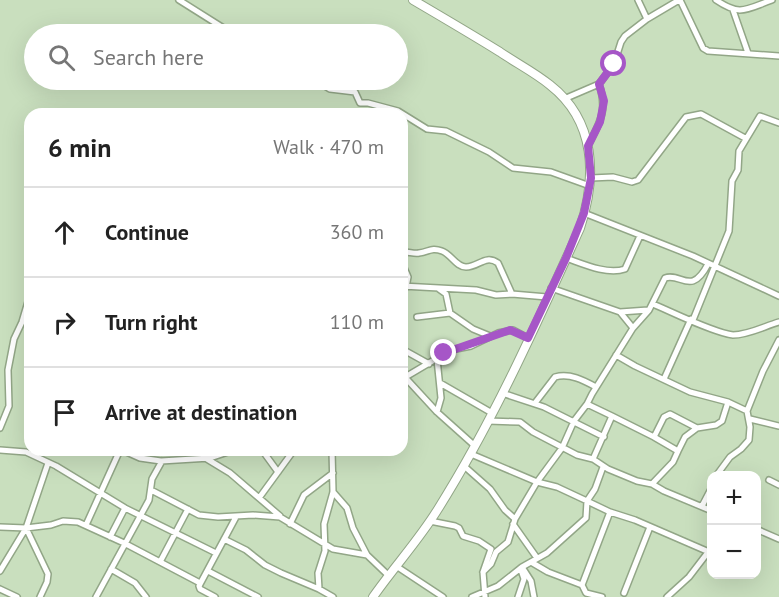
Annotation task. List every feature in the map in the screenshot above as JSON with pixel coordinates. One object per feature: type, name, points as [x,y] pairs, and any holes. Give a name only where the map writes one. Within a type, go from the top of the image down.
[{"type":"main road","points":[[376,596],[430,521],[471,454],[566,258],[584,213],[590,182],[588,146],[580,124],[564,99],[530,71],[413,0]]},
{"type":"street","points":[[179,0],[217,24]]},
{"type":"street","points":[[638,0],[647,19]]},
{"type":"street","points":[[564,99],[599,84],[614,64],[625,36],[647,19],[680,0],[703,48],[708,51],[779,56]]},
{"type":"street","points":[[716,0],[733,10],[749,9],[772,0]]},
{"type":"street","points":[[733,10],[748,53]]},
{"type":"street","points":[[588,146],[600,122],[604,101],[599,84]]},
{"type":"street","points":[[338,90],[355,92],[360,103],[387,108]]},
{"type":"street","points":[[408,117],[427,129],[446,131],[489,152],[513,168],[551,172],[590,182],[613,177],[632,182],[638,180],[686,117],[693,114],[701,114],[745,138]]},
{"type":"street","points":[[664,379],[692,320],[711,265],[729,231],[732,181],[738,170],[739,152],[745,138],[760,116],[779,123]]},
{"type":"street","points":[[584,213],[693,256],[779,296]]},
{"type":"street","points":[[566,258],[586,265],[619,271],[625,269],[640,236]]},
{"type":"street","points":[[408,252],[419,254],[429,249],[445,251],[465,267],[487,259],[494,260],[498,262],[512,294]]},
{"type":"street","points":[[483,572],[491,564],[496,552],[508,542],[514,521],[537,482],[562,448],[574,421],[633,328],[649,310],[668,276],[692,282],[711,265]]},
{"type":"street","points":[[408,287],[476,290],[496,295],[547,297]]},
{"type":"street","points":[[438,288],[446,294],[450,314]]},
{"type":"street","points":[[551,288],[620,312],[649,310]]},
{"type":"street","points":[[653,303],[712,329],[732,335],[779,322]]},
{"type":"street","points":[[620,312],[633,328]]},
{"type":"street","points":[[417,317],[450,314],[473,329],[490,336]]},
{"type":"street","points":[[0,428],[9,406],[8,370],[14,339],[24,315]]},
{"type":"street","points":[[408,374],[451,350],[471,345],[490,336],[513,330],[528,338]]},
{"type":"street","points":[[747,411],[779,340]]},
{"type":"street","points":[[408,352],[429,364]]},
{"type":"street","points":[[616,355],[697,395],[728,402],[747,411],[751,432],[747,443],[730,457],[720,471]]},
{"type":"street","points":[[772,356],[779,357]]},
{"type":"street","points":[[437,359],[441,398],[437,412]]},
{"type":"street","points":[[536,403],[558,376],[573,376],[596,387]]},
{"type":"street","points":[[408,381],[437,412],[475,446]]},
{"type":"street","points":[[440,383],[490,417],[520,422],[577,455],[593,459],[637,482],[652,484],[707,509]]},
{"type":"street","points":[[502,393],[536,403],[604,437]]},
{"type":"street","points":[[652,484],[673,462],[685,437],[697,428],[716,425],[722,421],[728,402]]},
{"type":"street","points":[[586,404],[678,451]]},
{"type":"street","points":[[654,437],[664,417],[670,414],[697,428]]},
{"type":"street","points":[[593,459],[612,416]]},
{"type":"street","points":[[750,419],[779,426]]},
{"type":"street","points":[[0,450],[24,453]]},
{"type":"street","points":[[471,454],[537,482],[557,487],[610,512],[707,549]]},
{"type":"street","points":[[35,456],[101,492],[125,508],[216,553]]},
{"type":"street","points":[[86,525],[118,456]]},
{"type":"street","points":[[135,456],[162,461],[213,456]]},
{"type":"street","points":[[266,456],[278,472]]},
{"type":"street","points":[[259,498],[290,456]]},
{"type":"street","points":[[319,589],[318,573],[324,559],[324,524],[333,492],[332,456]]},
{"type":"street","points":[[206,458],[230,473],[290,524],[344,552],[367,555]]},
{"type":"street","points":[[96,597],[149,500],[152,479],[162,461]]},
{"type":"street","points":[[0,571],[26,528],[48,463]]},
{"type":"street","points":[[464,465],[490,489],[514,521],[537,558]]},
{"type":"street","points":[[472,597],[484,594],[503,583],[521,568],[547,553],[586,518],[587,501],[595,489],[603,466]]},
{"type":"street","points":[[290,524],[304,495],[333,473]]},
{"type":"street","points":[[769,480],[779,485]]},
{"type":"street","points":[[151,490],[207,517],[253,515],[280,517]]},
{"type":"street","points":[[333,492],[347,508],[353,528],[367,555],[389,576]]},
{"type":"street","points":[[702,506],[707,495]]},
{"type":"street","points":[[110,537],[125,508]]},
{"type":"street","points":[[160,562],[188,509]]},
{"type":"street","points":[[602,597],[585,595],[582,585],[610,512]]},
{"type":"street","points":[[196,597],[236,517]]},
{"type":"street","points":[[0,527],[26,528],[63,521],[78,522],[160,562],[215,597]]},
{"type":"street","points":[[430,521],[455,526],[459,528],[463,536],[479,541],[491,549],[483,572],[484,594]]},
{"type":"street","points":[[624,592],[650,527]]},
{"type":"street","points":[[26,528],[48,574],[48,582],[40,597]]},
{"type":"street","points":[[761,531],[779,539]]},
{"type":"street","points":[[224,539],[246,550],[265,565],[333,597]]},
{"type":"street","points":[[667,597],[689,577],[707,554]]},
{"type":"street","points":[[531,562],[548,572],[582,585]]},
{"type":"street","points":[[396,566],[443,597]]},
{"type":"street","points":[[519,597],[524,579],[521,568]]},
{"type":"street","points":[[521,568],[531,581],[534,597]]},
{"type":"street","points":[[111,569],[133,580],[144,596]]},
{"type":"street","points":[[208,571],[258,597]]},
{"type":"street","points":[[0,589],[17,597]]},
{"type":"route","points":[[444,353],[510,330],[528,338],[580,228],[591,178],[588,146],[600,122],[604,101],[599,84],[614,64]]}]
